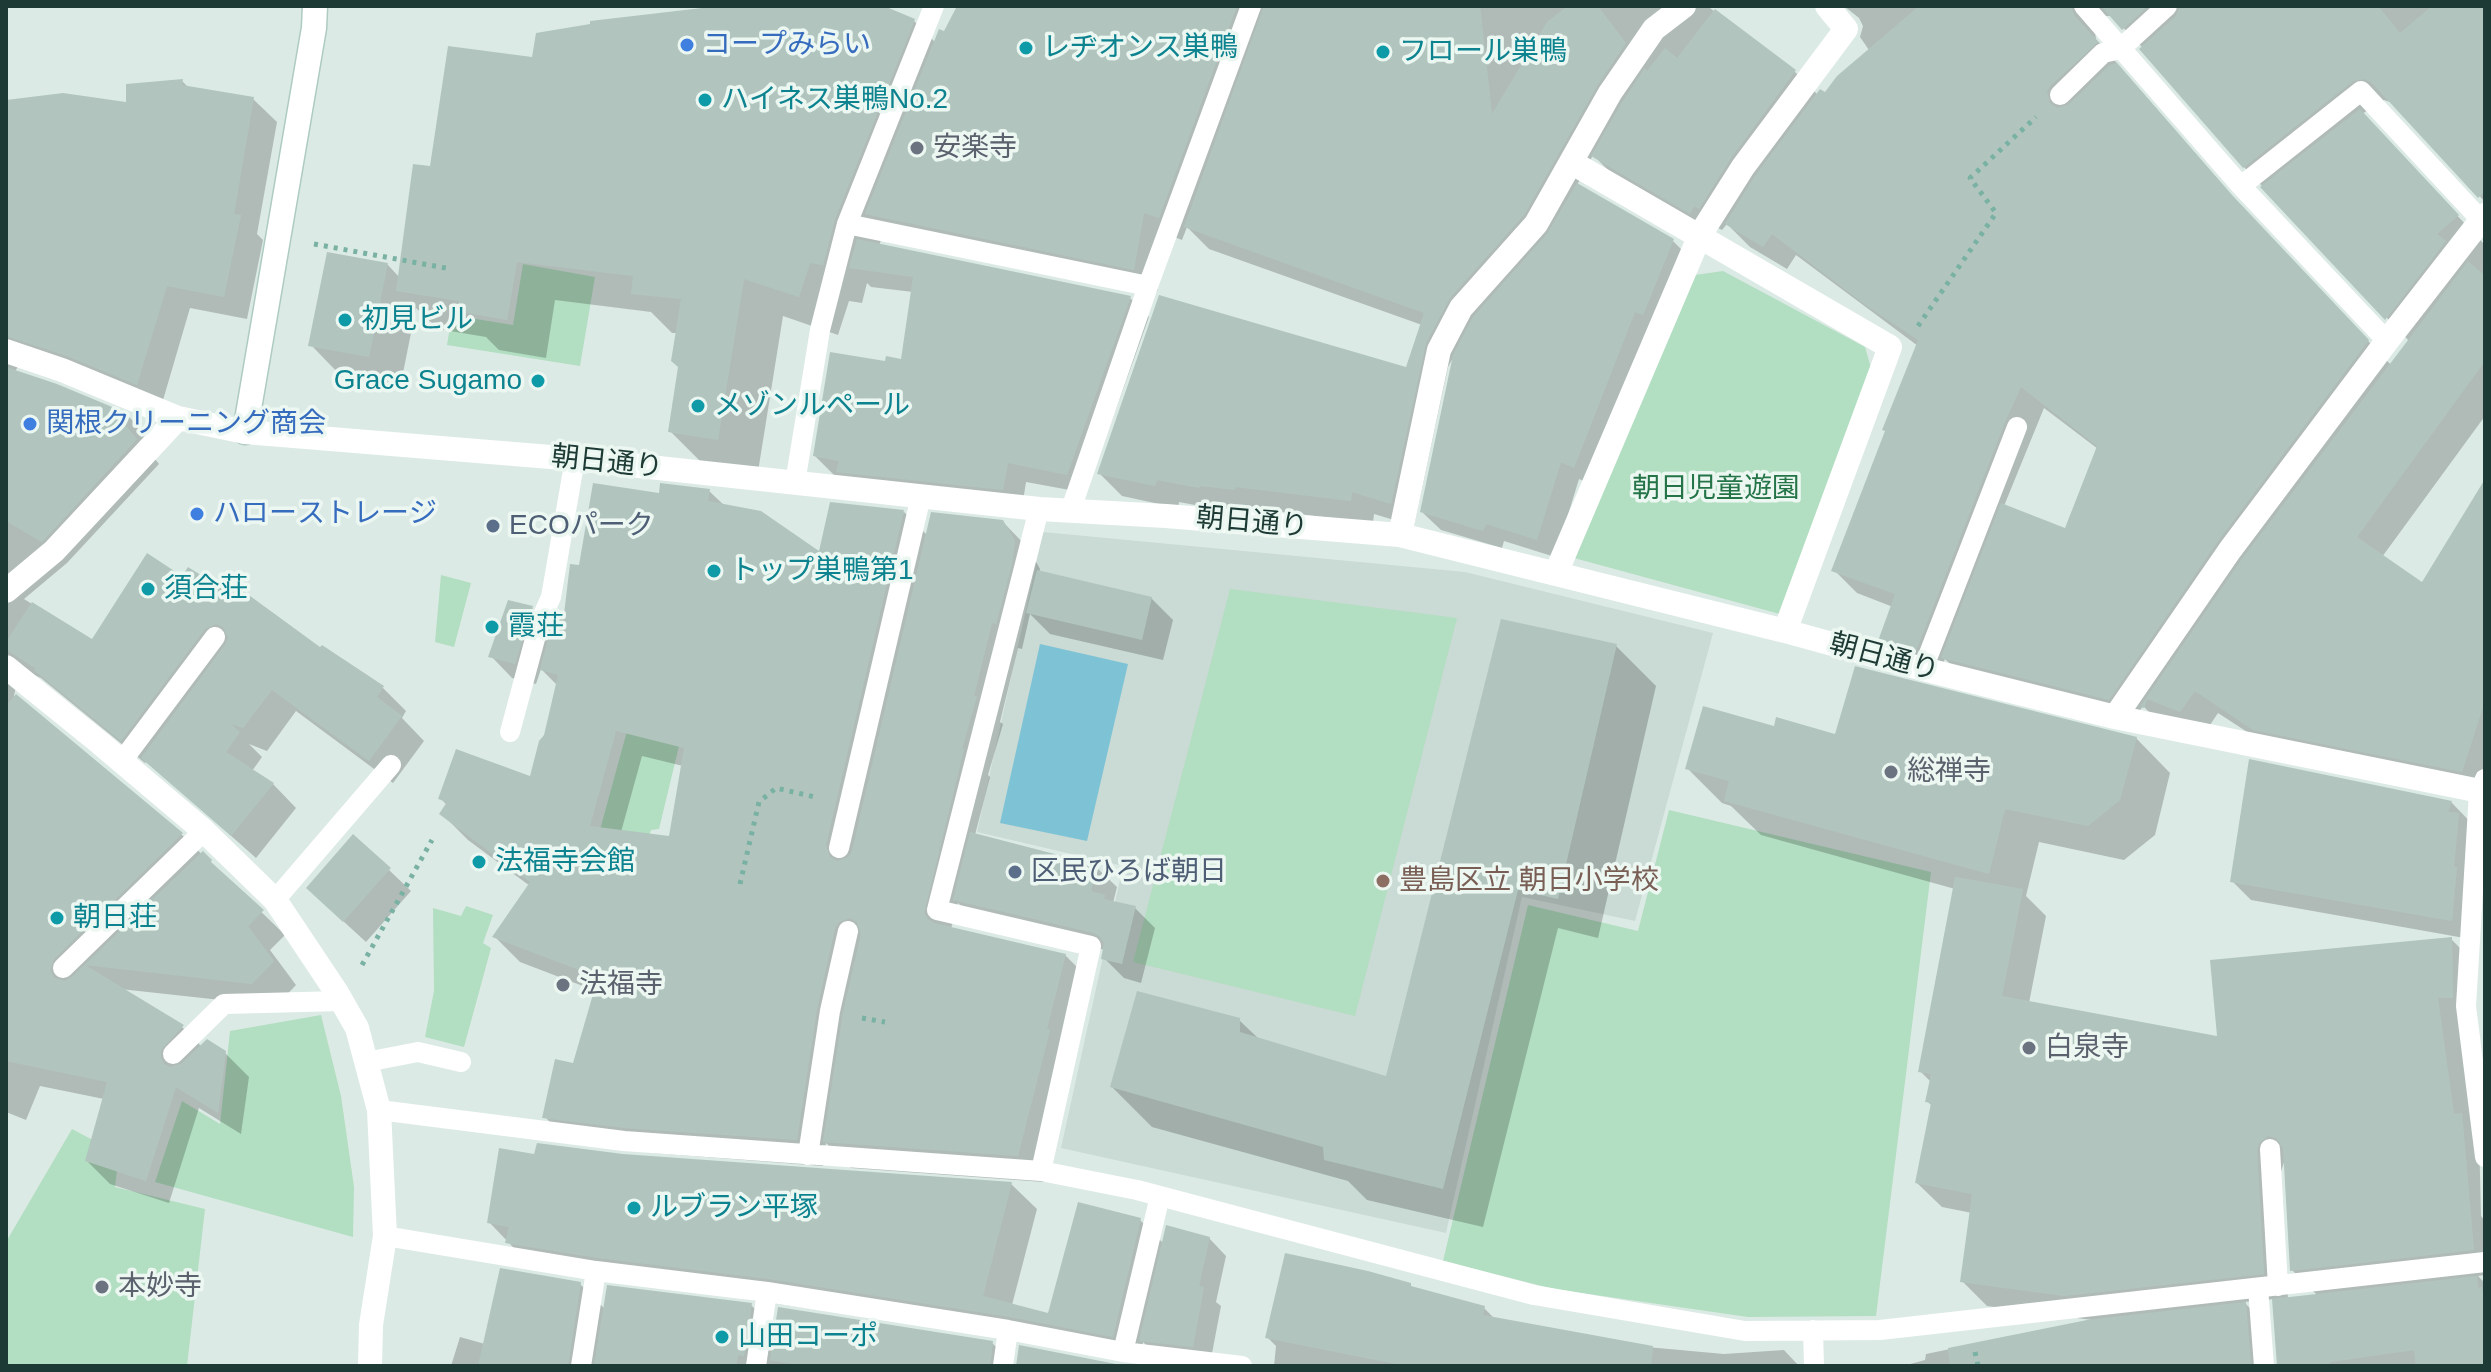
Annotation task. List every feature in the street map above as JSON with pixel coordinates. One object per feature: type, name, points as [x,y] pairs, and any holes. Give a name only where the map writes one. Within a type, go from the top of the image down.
[{"type":"street","points":[[245,432],[314,28],[315,6]]},
{"type":"street","points":[[1400,535],[1439,350],[1461,308],[1536,224],[1610,93],[1654,29],[1684,6]]},
{"type":"street","points":[[1556,573],[1700,235],[1743,167],[1846,29],[1827,6]]},
{"type":"street","points":[[1571,162],[1890,347],[1785,631]]},
{"type":"street","points":[[2115,717],[2230,550],[2483,217]]},
{"type":"street","name":"朝日通り","points":[[6,351],[62,370],[178,418],[245,432],[575,459],[1070,512],[1166,516],[1400,535],[2115,717],[2483,788]]},
{"type":"street","points":[[6,591],[54,551],[178,418]]},
{"type":"street","points":[[6,667],[204,831],[275,900],[357,1028],[379,1110],[385,1236],[371,1325],[370,1366]]},
{"type":"lane","points":[[795,483],[820,330],[847,224],[934,6]]},
{"type":"lane","points":[[1070,512],[1148,286],[1251,6]]},
{"type":"lane","points":[[2084,6],[2241,186],[2387,341]]},
{"type":"lane","points":[[2060,95],[2103,53],[2120,49],[2167,6]]},
{"type":"lane","points":[[2241,186],[2361,91],[2483,217]]},
{"type":"lane","points":[[847,224],[1148,286]]},
{"type":"lane","points":[[1923,669],[2017,427]]},
{"type":"lane","points":[[510,732],[539,624],[551,597],[575,459]]},
{"type":"lane","points":[[839,848],[921,496]]},
{"type":"lane","points":[[1039,509],[937,910],[1091,946],[1041,1171]]},
{"type":"lane","points":[[122,761],[215,637]]},
{"type":"lane","points":[[275,900],[391,765]]},
{"type":"lane","points":[[2483,788],[2476,1005],[2485,1157]]},
{"type":"lane","points":[[63,968],[204,831]]},
{"type":"lane","points":[[808,1155],[830,1011],[848,931]]},
{"type":"lane","points":[[173,1054],[224,1004],[342,1001]]},
{"type":"lane","points":[[366,1062],[418,1052],[461,1062]]},
{"type":"lane","points":[[379,1110],[624,1141],[1041,1171],[1160,1196],[1534,1295],[1745,1331],[1880,1330],[2485,1262]]},
{"type":"lane","points":[[2264,1366],[2270,1149]]},
{"type":"lane","points":[[1123,1352],[1160,1196]]},
{"type":"lane","points":[[385,1236],[596,1271],[767,1292],[1008,1330],[1123,1352],[1242,1366]]},
{"type":"lane","points":[[581,1366],[596,1271]]},
{"type":"lane","points":[[756,1366],[767,1292]]},
{"type":"lane","points":[[1003,1366],[1008,1330]]},
{"type":"lane","points":[[1813,1330],[1814,1366]]},
{"type":"path","points":[[1890,347],[1907,343],[1996,213],[1970,178],[2060,95]]},
{"type":"path","points":[[277,238],[451,269]]},
{"type":"path","points":[[740,884],[759,802],[776,788],[847,805]]},
{"type":"path","points":[[342,1001],[432,840]]},
{"type":"shaded area","name":"豊島区立 朝日小学校","points":[[1043,532],[1465,572],[1713,633],[1635,921],[1522,897],[1446,1233],[1061,1148],[1123,866],[977,832]]},
{"type":"green space","points":[[523,264],[595,277],[580,366],[447,345],[452,315],[513,325]]},
{"type":"green space","name":"朝日児童遊園","points":[[1723,271],[1865,347],[1871,368],[1780,614],[1574,558],[1695,275]]},
{"type":"green space","points":[[441,575],[471,583],[454,647],[435,642]]},
{"type":"green space","points":[[1230,589],[1457,618],[1355,1016],[1133,962]]},
{"type":"green space","points":[[627,731],[679,746],[659,829],[651,830],[642,861],[595,848]]},
{"type":"green space","points":[[1669,810],[1931,872],[1876,1316],[1748,1317],[1554,1289],[1443,1261],[1528,905],[1638,931]]},
{"type":"green space","points":[[466,906],[493,915],[483,943],[491,948],[464,1047],[425,1037],[434,991],[433,908],[461,916]]},
{"type":"green space","points":[[321,1015],[341,1096],[354,1187],[353,1237],[155,1182],[182,1101],[220,1124],[230,1031]]},
{"type":"green space","name":"本妙寺","points":[[72,1129],[119,1154],[115,1187],[205,1209],[187,1366],[6,1366],[6,1242]]},
{"type":"water","points":[[1040,644],[1128,664],[1087,841],[1000,823]]},
{"type":"building","points":[[719,6],[884,6],[915,19],[835,219],[823,265],[810,263],[799,297],[744,279],[718,440],[668,432],[678,367],[671,361],[681,299],[631,294],[633,276],[517,262],[507,320],[457,311],[459,301],[396,291],[413,164],[430,166],[448,46],[532,57],[536,33],[590,24],[590,21]]},
{"type":"building","points":[[957,6],[1237,6],[1159,218],[1144,213],[1134,270],[865,214],[939,29],[944,31]]},
{"type":"building","points":[[1264,6],[1480,6],[1492,114],[1547,22],[1568,6],[1598,6],[1626,43],[1597,86],[1524,215],[1450,298],[1426,343],[1391,504],[1352,492],[1351,501],[1235,487],[1235,490],[1199,488],[1157,480],[1155,486],[1097,474],[1159,295],[1406,367],[1424,313],[1184,227]]},
{"type":"building","points":[[1919,6],[2071,6],[2074,15],[2098,42],[2050,86],[2047,92],[2050,103],[2057,108],[2068,105],[2110,65],[2117,63],[2232,195],[2369,340],[2218,541],[2109,700],[1941,658],[2001,503],[2065,528],[2097,446],[2021,387],[1916,651],[1878,641],[1895,594],[1831,571],[1918,340],[1867,306],[1772,234],[1763,247],[1725,224],[1755,176],[1820,89],[1825,92],[1837,76]]},
{"type":"building","points":[[2101,6],[2148,6],[2122,30]]},
{"type":"building","points":[[2180,6],[2378,6],[2400,33],[2432,6],[2485,6],[2485,191],[2478,198],[2371,82],[2364,79],[2353,81],[2243,168],[2139,49],[2176,16]]},
{"type":"building","points":[[1715,9],[1796,70],[1731,158],[1699,209],[1694,206],[1690,214],[1591,156],[1645,68],[1647,71],[1665,48],[1677,58]]},
{"type":"building","points":[[183,79],[182,85],[254,97],[234,214],[241,215],[224,297],[167,286],[137,385],[67,356],[6,336],[6,100],[63,93],[126,102],[126,84]]},
{"type":"building","points":[[2360,109],[2459,215],[2437,234],[2446,241],[2385,320],[2260,187]]},
{"type":"building","points":[[1577,183],[1674,239],[1643,315],[1635,312],[1574,468],[1561,462],[1537,540],[1486,524],[1483,531],[1420,512],[1453,355],[1473,317],[1547,234]]},
{"type":"building","points":[[857,239],[1131,296],[1067,475],[1008,463],[1003,490],[836,472],[839,461],[813,456],[830,352],[885,361],[886,356],[901,359],[913,277],[849,268]]},
{"type":"building","name":"初見ビル","points":[[327,252],[388,263],[369,357],[308,346]]},
{"type":"building","points":[[2468,261],[2485,276],[2485,361],[2357,537],[2422,582],[2485,479],[2485,701],[2462,772],[2253,730],[2195,691],[2180,712],[2147,699],[2144,708],[2140,707],[2242,559]]},
{"type":"building","points":[[6,367],[129,414],[125,425],[137,439],[42,542],[6,521]]},
{"type":"building","points":[[593,483],[659,493],[660,483],[710,489],[708,501],[761,511],[819,551],[830,502],[904,510],[826,845],[830,857],[837,861],[848,857],[852,851],[931,512],[1003,520],[1015,541],[1012,564],[996,624],[992,623],[924,913],[934,923],[1066,954],[1018,1156],[823,1142],[843,1013],[861,934],[857,922],[850,918],[839,922],[835,928],[817,1009],[797,1140],[625,1128],[542,1118],[555,1059],[573,1063],[598,977],[492,937],[530,882],[439,814],[447,802],[438,799],[456,749],[530,776],[539,741],[544,735],[558,675],[540,670],[551,628],[558,613],[564,614],[570,564],[579,565]],"holes":[[[616,731],[684,748],[669,836],[590,826]]]},
{"type":"building","points":[[147,553],[182,576],[188,567],[228,592],[231,582],[320,647],[322,645],[384,686],[377,697],[402,716],[369,761],[272,690],[243,728],[231,724],[240,732],[226,752],[274,783],[231,836],[141,758],[225,645],[228,638],[223,627],[216,624],[205,629],[121,741],[36,669],[6,649],[6,642],[32,602],[92,639]]},
{"type":"building","points":[[1037,570],[1152,597],[1142,640],[1026,613]]},
{"type":"building","points":[[508,600],[533,606],[515,664],[488,657]]},
{"type":"building","points":[[1501,619],[1617,644],[1558,899],[1518,890],[1443,1189],[1324,1160],[1323,1147],[1110,1087],[1137,991],[1240,1018],[1240,1032],[1386,1076]]},
{"type":"building","points":[[1855,666],[2137,737],[2120,800],[2088,826],[2005,809],[1989,874],[1724,801],[1729,781],[1685,769],[1703,706],[1774,726],[1776,717],[1835,734]]},
{"type":"building","points":[[16,694],[183,833],[54,959],[50,970],[54,978],[65,981],[72,977],[203,851],[264,910],[248,926],[274,961],[252,984],[85,965],[184,1025],[161,1050],[164,1064],[170,1067],[181,1064],[207,1039],[226,1051],[218,1113],[176,1087],[146,1181],[85,1161],[107,1082],[6,1061],[6,706]]},
{"type":"building","points":[[2249,759],[2452,801],[2448,812],[2459,813],[2452,921],[2230,882]]},
{"type":"building","points":[[970,832],[1097,865],[1091,891],[1105,895],[1104,899],[1136,906],[1122,964],[1101,959],[1104,943],[1094,933],[953,900]]},
{"type":"building","points":[[353,834],[391,868],[343,922],[306,888]]},
{"type":"building","points":[[1955,877],[2023,889],[2002,996],[2217,1036],[2210,960],[2452,937],[2453,998],[2438,998],[2454,1114],[2462,1113],[2474,1250],[2290,1271],[2283,1148],[2276,1138],[2268,1136],[2259,1143],[2257,1150],[2264,1274],[2064,1296],[1960,1282],[1972,1194],[1915,1183],[1931,1103],[1925,1102],[1931,1074],[1918,1072]]},
{"type":"building","points":[[537,1143],[623,1154],[1012,1182],[983,1296],[1048,1313],[1078,1202],[1141,1218],[1113,1337],[1010,1317],[769,1279],[505,1243],[509,1227],[487,1223],[499,1148],[534,1154]]},
{"type":"building","points":[[1166,1225],[1210,1237],[1199,1286],[1204,1287],[1193,1347],[1139,1341]]},
{"type":"building","points":[[1285,1253],[1368,1271],[1485,1306],[1483,1315],[1653,1346],[1651,1366],[1406,1366],[1265,1338]]},
{"type":"building","points":[[500,1268],[581,1282],[568,1366],[478,1366]]},
{"type":"building","points":[[2477,1276],[2485,1307],[2485,1366],[2416,1366],[2414,1350],[2330,1362],[2331,1366],[2277,1366],[2272,1299]]},
{"type":"building","points":[[607,1285],[752,1303],[744,1356],[738,1355],[736,1366],[594,1366]]},
{"type":"building","points":[[2246,1302],[2251,1366],[1950,1366],[1948,1348],[2087,1320]]},
{"type":"building","points":[[778,1307],[993,1341],[990,1366],[802,1366],[770,1360]]},
{"type":"building","points":[[1019,1345],[1121,1365],[1131,1366],[1016,1366]]},
{"type":"place","name":"コープみらい","points":[[687,45]]},
{"type":"place","name":"レヂオンス巣鴨","points":[[1026,48]]},
{"type":"place","name":"フロール巣鴨","points":[[1383,52]]},
{"type":"place","name":"ハイネス巣鴨No.2","points":[[705,100]]},
{"type":"place","name":"安楽寺","points":[[917,148]]},
{"type":"place","name":"初見ビル","points":[[345,320]]},
{"type":"place","name":"Grace Sugamo","points":[[538,381]]},
{"type":"place","name":"メゾンルペール","points":[[698,406]]},
{"type":"place","name":"関根クリーニング商会","points":[[30,424]]},
{"type":"place","name":"ハローストレージ","points":[[197,514]]},
{"type":"place","name":"ECOパーク","points":[[493,526]]},
{"type":"place","name":"トップ巣鴨第1","points":[[714,571]]},
{"type":"place","name":"須合荘","points":[[148,589]]},
{"type":"place","name":"霞荘","points":[[492,627]]},
{"type":"place","name":"総禅寺","points":[[1891,772]]},
{"type":"place","name":"法福寺会館","points":[[479,862]]},
{"type":"place","name":"区民ひろば朝日","points":[[1015,872]]},
{"type":"place","name":"豊島区立 朝日小学校","points":[[1383,881]]},
{"type":"place","name":"朝日荘","points":[[57,918]]},
{"type":"place","name":"法福寺","points":[[563,985]]},
{"type":"place","name":"白泉寺","points":[[2029,1048]]},
{"type":"place","name":"ルブラン平塚","points":[[634,1208]]},
{"type":"place","name":"本妙寺","points":[[102,1287]]},
{"type":"place","name":"山田コーポ","points":[[722,1337]]}]
